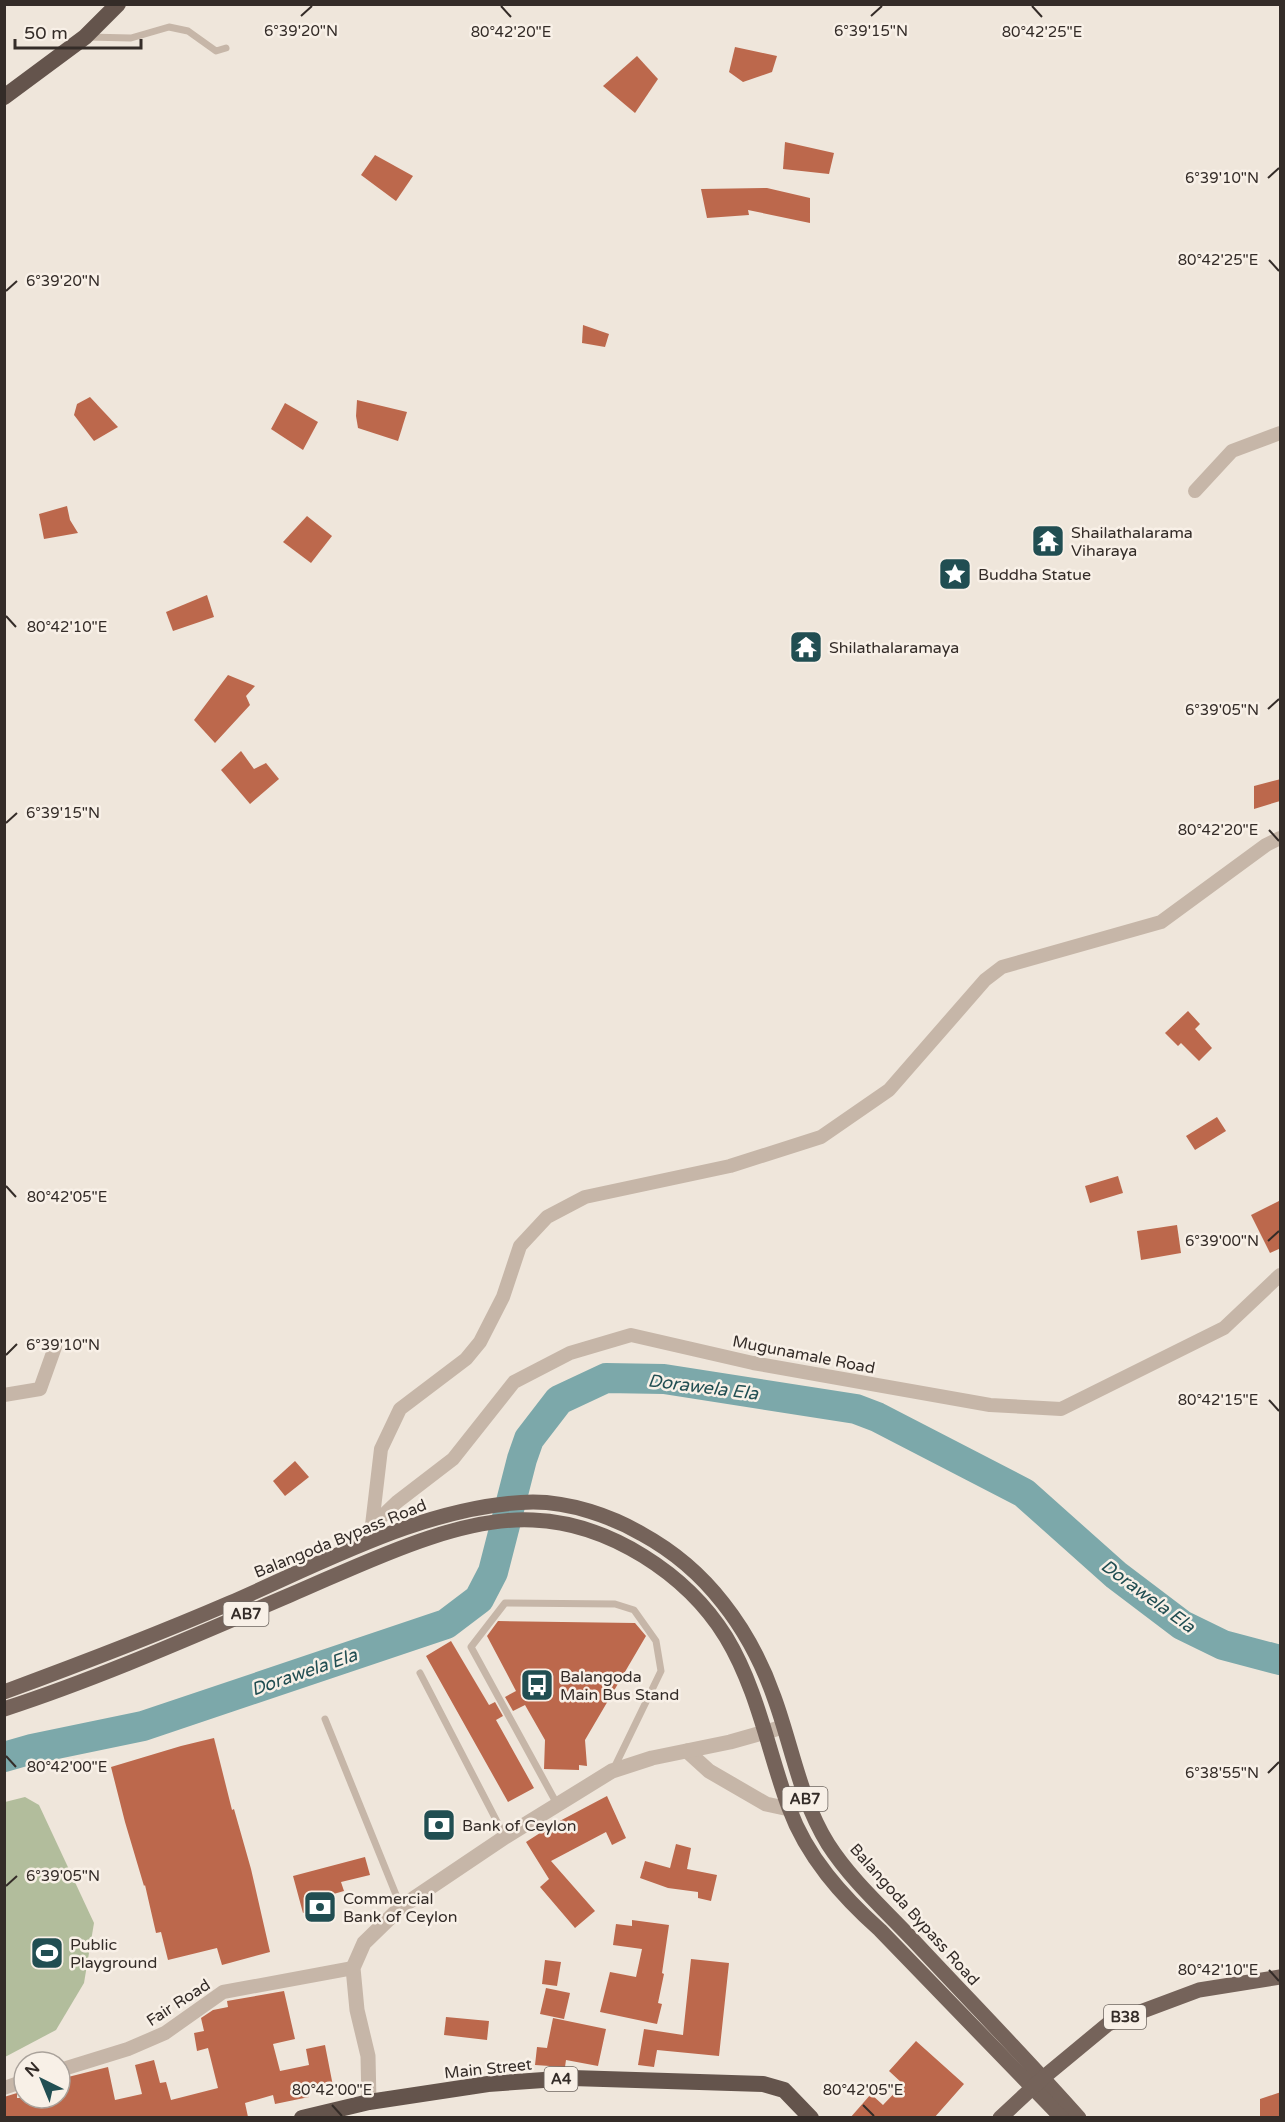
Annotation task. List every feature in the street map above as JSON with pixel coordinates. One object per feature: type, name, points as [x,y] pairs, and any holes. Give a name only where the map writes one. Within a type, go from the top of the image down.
[{"type":"highway","points":[[4,97],[85,37],[118,4]]},
{"type":"highway","name":"Main Street","points":[[302,2118],[369,2102],[488,2084],[572,2078],[752,2083],[784,2091],[811,2118]]},
{"type":"main road","name":"Balangoda Bypass Road","points":[[4,1692],[228,1604],[366,1543],[448,1514],[488,1506],[547,1503],[604,1516],[629,1526],[654,1540],[697,1576],[722,1602],[755,1649],[775,1699],[806,1802],[829,1846],[854,1878],[988,2021],[1038,2082],[1062,2118]]},
{"type":"main road","name":"Balangoda Bypass Road","points":[[4,1709],[134,1662],[410,1545],[444,1533],[489,1523],[532,1519],[579,1528],[639,1552],[686,1588],[705,1609],[725,1637],[754,1695],[789,1809],[818,1862],[849,1901],[1038,2082],[1079,2118]]},
{"type":"main road","name":"B38","points":[[1000,2118],[1038,2082],[1108,2024],[1199,1990],[1281,1977]]},
{"type":"street","points":[[1196,491],[1232,451],[1281,433]]},
{"type":"street","points":[[372,1525],[381,1449],[400,1409],[466,1359],[480,1341],[503,1297],[520,1246],[547,1217],[585,1197],[730,1166],[821,1137],[889,1090],[985,980],[1002,967],[1161,922],[1266,844],[1281,838]]},
{"type":"street","name":"Mugunamale Road","points":[[366,1543],[372,1525],[397,1502],[453,1459],[514,1382],[570,1353],[631,1335],[753,1363],[979,1403],[1061,1409],[1224,1328],[1281,1275]]},
{"type":"street","points":[[4,1395],[40,1389],[55,1347]]},
{"type":"street","points":[[369,2102],[368,2056],[357,2010],[353,1968],[364,1942],[401,1907],[557,1804],[612,1771],[652,1758],[783,1727]]},
{"type":"street","points":[[687,1751],[709,1771],[766,1804],[789,1809],[806,1802]]},
{"type":"street","name":"Fair Road","points":[[72,2066],[128,2049],[165,2033],[223,1992],[353,1968]]},
{"type":"lane","points":[[85,37],[131,38],[169,27],[188,32],[216,51],[226,48]]},
{"type":"lane","points":[[557,1804],[471,1647],[505,1603],[615,1605],[634,1611],[656,1641],[661,1671],[612,1771]]},
{"type":"lane","points":[[420,1673],[506,1837]]},
{"type":"lane","points":[[325,1719],[401,1907]]},
{"type":"green space","name":"Public Playground","points":[[25,1797],[39,1805],[94,1923],[84,1983],[56,2030],[18,2050],[12,2050],[12,2053],[5,2057],[5,1802]]},
{"type":"building","points":[[735,47],[777,56],[772,72],[743,82],[729,72]]},
{"type":"building","points":[[637,56],[658,79],[635,113],[603,86]]},
{"type":"building","points":[[785,142],[834,153],[829,174],[783,169]]},
{"type":"building","points":[[375,155],[413,176],[396,201],[361,175]]},
{"type":"building","points":[[767,188],[810,198],[810,223],[748,210],[749,215],[707,218],[701,189]]},
{"type":"building","points":[[583,325],[609,334],[605,347],[582,343]]},
{"type":"building","points":[[90,397],[118,427],[94,441],[74,415],[77,404]]},
{"type":"building","points":[[357,400],[407,412],[398,441],[358,428]]},
{"type":"building","points":[[285,403],[318,422],[303,450],[271,429]]},
{"type":"building","points":[[67,506],[70,520],[78,533],[44,539],[39,514]]},
{"type":"building","points":[[307,516],[332,536],[311,563],[283,542]]},
{"type":"building","points":[[207,595],[214,617],[173,631],[166,612]]},
{"type":"building","points":[[228,675],[255,686],[246,696],[250,705],[215,743],[194,720]]},
{"type":"building","points":[[241,751],[254,769],[266,763],[279,779],[250,804],[221,770]]},
{"type":"building","points":[[1281,779],[1280,801],[1254,809],[1254,786]]},
{"type":"building","points":[[1188,1011],[1200,1024],[1195,1029],[1212,1048],[1199,1061],[1181,1043],[1178,1046],[1165,1033]]},
{"type":"building","points":[[1217,1117],[1226,1131],[1195,1150],[1186,1136]]},
{"type":"building","points":[[1118,1176],[1123,1193],[1090,1203],[1085,1186]]},
{"type":"building","points":[[1281,1200],[1281,1248],[1270,1253],[1251,1215]]},
{"type":"building","points":[[1177,1225],[1181,1253],[1141,1260],[1137,1231]]},
{"type":"building","points":[[295,1461],[309,1477],[285,1496],[273,1481]]},
{"type":"building","points":[[498,1621],[635,1623],[646,1636],[585,1740],[587,1766],[579,1765],[579,1770],[544,1769],[545,1740],[525,1705],[513,1711],[505,1697],[516,1691],[487,1636]]},
{"type":"building","points":[[451,1641],[489,1705],[495,1702],[503,1716],[496,1720],[534,1788],[508,1802],[426,1656]]},
{"type":"building","points":[[214,1738],[232,1810],[234,1809],[251,1869],[270,1952],[222,1965],[217,1948],[168,1960],[161,1932],[156,1933],[145,1885],[111,1767]]},
{"type":"building","points":[[607,1796],[626,1838],[612,1845],[606,1832],[551,1861],[595,1911],[575,1928],[540,1887],[549,1879],[526,1842],[554,1824]]},
{"type":"building","points":[[676,1844],[691,1848],[687,1869],[717,1875],[711,1901],[698,1898],[698,1892],[668,1888],[640,1878],[645,1861],[670,1868]]},
{"type":"building","points":[[365,1857],[370,1875],[341,1882],[344,1891],[330,1895],[333,1904],[303,1913],[293,1876]]},
{"type":"building","points":[[632,1920],[669,1925],[662,1973],[664,1974],[658,2003],[662,2004],[657,2024],[600,2012],[610,1972],[636,1977],[642,1949],[613,1945],[616,1924],[632,1926]]},
{"type":"building","points":[[691,1959],[729,1963],[719,2056],[657,2050],[654,2067],[638,2065],[644,2029],[683,2035]]},
{"type":"building","points":[[545,1960],[561,1962],[557,1986],[542,1984]]},
{"type":"building","points":[[546,1988],[570,1993],[564,2019],[540,2014]]},
{"type":"building","points":[[284,1991],[295,2039],[273,2044],[280,2071],[309,2065],[306,2049],[325,2045],[333,2086],[308,2091],[309,2097],[275,2104],[273,2095],[245,2103],[248,2117],[4,2118],[4,2097],[12,2095],[12,2110],[72,2110],[72,2076],[108,2067],[115,2100],[142,2094],[135,2065],[154,2060],[160,2083],[166,2082],[171,2100],[218,2088],[208,2048],[197,2051],[194,2033],[204,2031],[201,2018],[213,2010],[228,2007],[227,2001]]},
{"type":"building","points":[[446,2017],[489,2021],[487,2040],[444,2035]]},
{"type":"building","points":[[553,2018],[606,2029],[598,2066],[566,2060],[565,2067],[535,2065],[537,2047],[547,2048]]},
{"type":"building","points":[[916,2041],[964,2084],[934,2118],[850,2118],[871,2094],[883,2105],[903,2084],[889,2071]]},
{"type":"building","points":[[1281,2092],[1281,2118],[1260,2118],[1260,2099]]},
{"type":"waterway","name":"Dorawela Ela","points":[[4,1757],[143,1726],[446,1624],[479,1599],[493,1572],[529,1439],[559,1400],[606,1378],[664,1379],[856,1409],[877,1417],[1024,1493],[1116,1575],[1182,1625],[1223,1645],[1280,1660]]},
{"type":"place","name":"Shailathalarama Viharaya","points":[[1048,541]]},
{"type":"place","name":"Buddha Statue","points":[[955,574]]},
{"type":"place","name":"Shilathalaramaya","points":[[806,647]]},
{"type":"place","name":"Balangoda Main Bus Stand","points":[[537,1685]]},
{"type":"place","name":"Bank of Ceylon","points":[[439,1825]]},
{"type":"place","name":"Commercial Bank of Ceylon","points":[[320,1907]]},
{"type":"place","name":"Public Playground","points":[[47,1953]]}]
